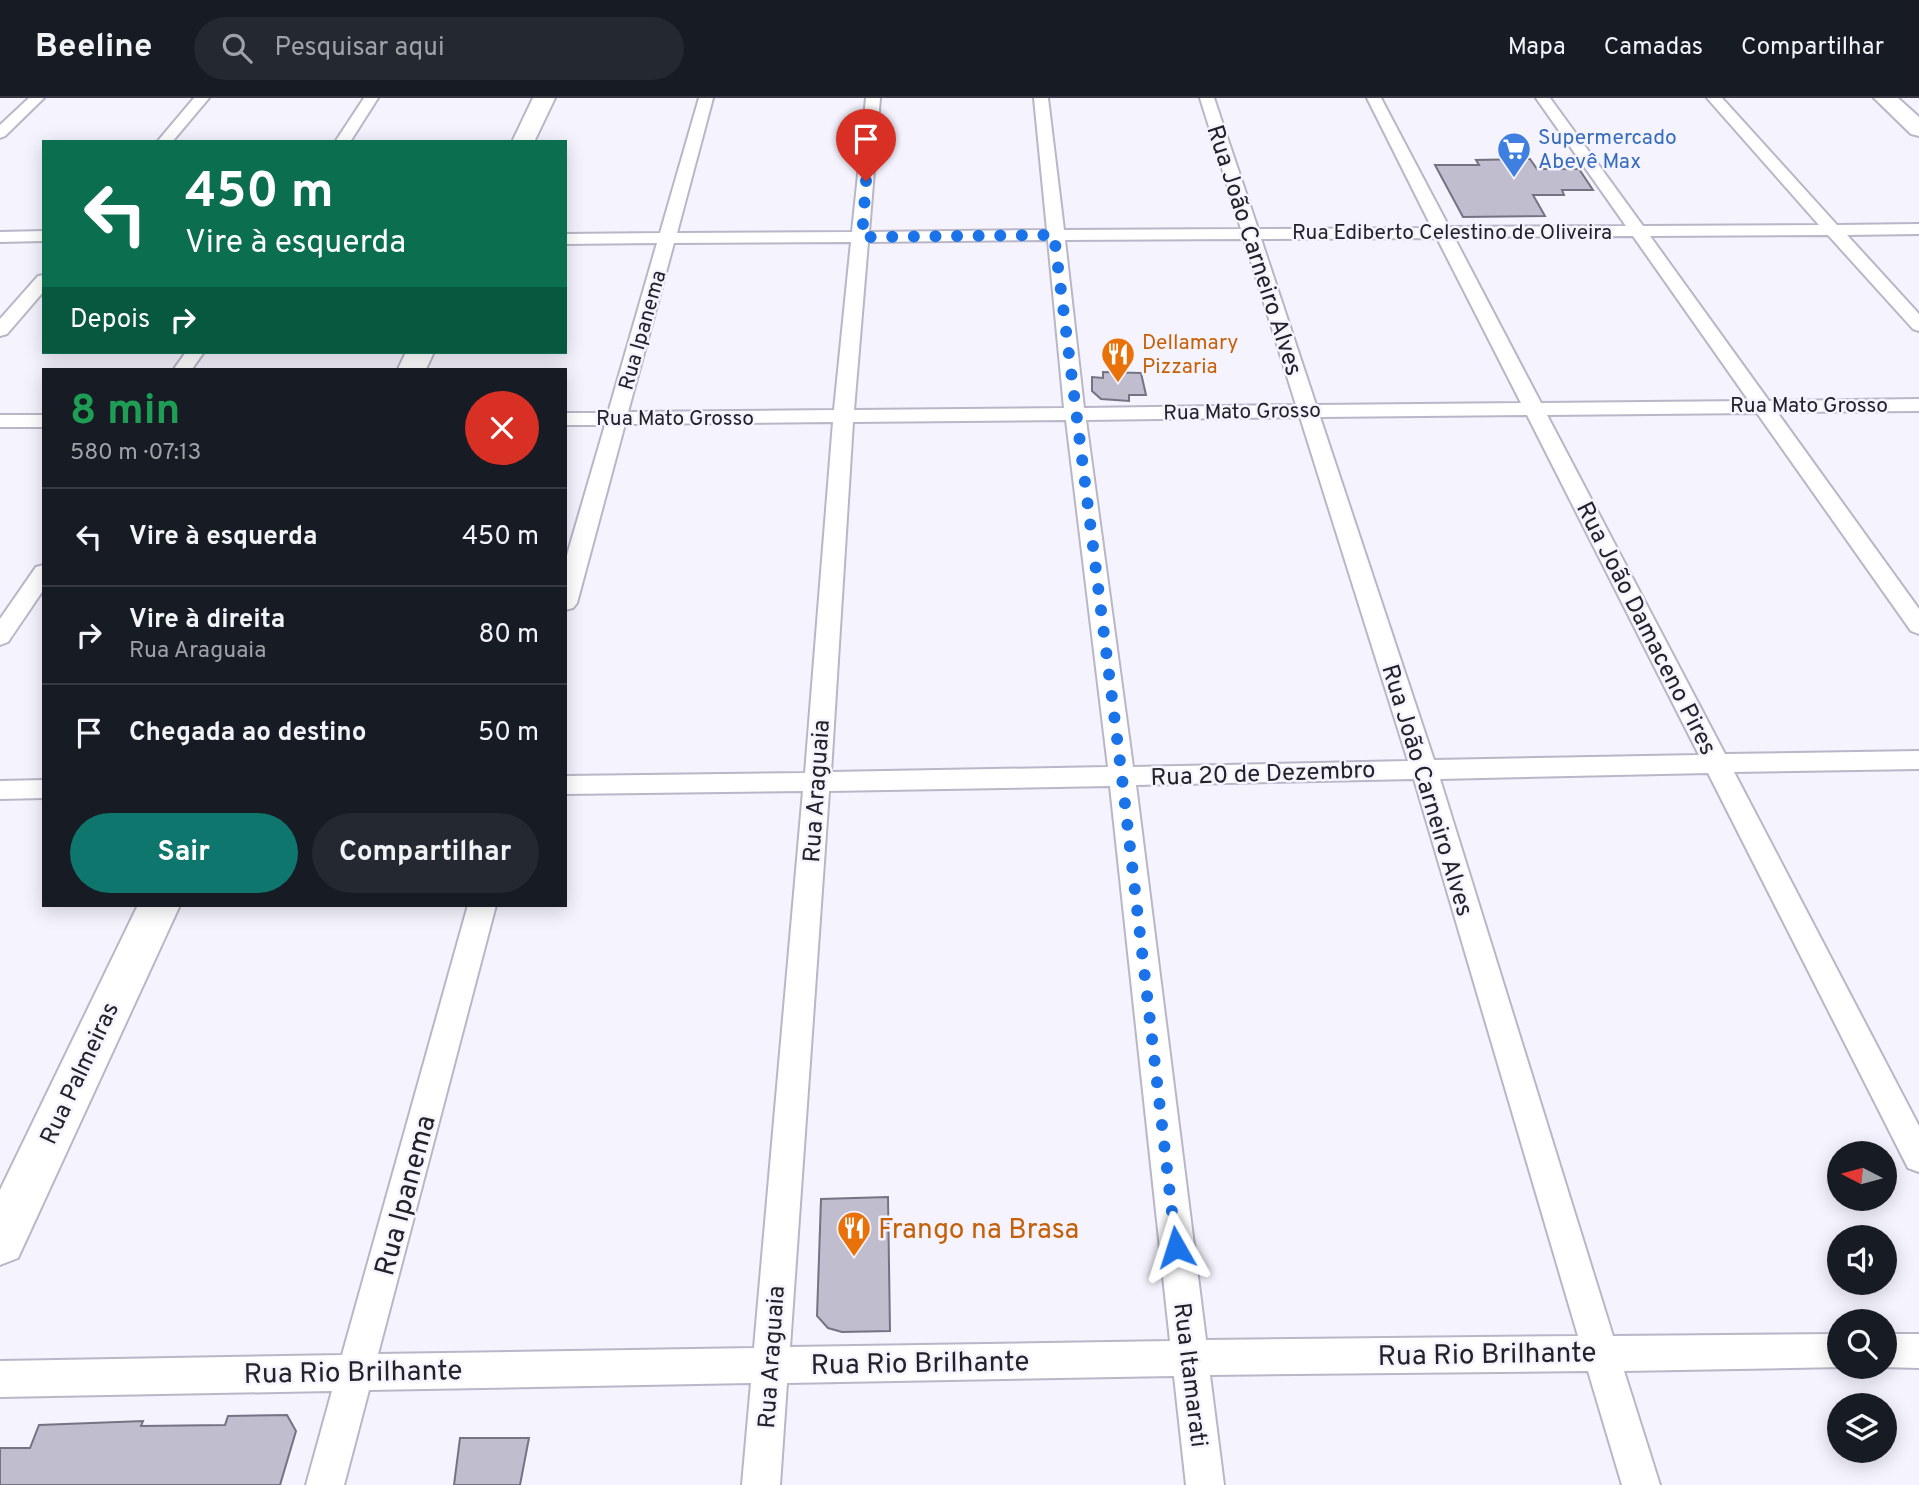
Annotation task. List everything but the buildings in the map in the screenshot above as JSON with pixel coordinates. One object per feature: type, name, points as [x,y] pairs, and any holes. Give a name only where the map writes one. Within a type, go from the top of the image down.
[{"type":"street","points":[[0,133],[37,98]]},
{"type":"street","points":[[166,140],[202,98]]},
{"type":"street","points":[[343,140],[371,98]]},
{"type":"street","points":[[524,140],[544,98]]},
{"type":"street","name":"Rua Ipanema","points":[[567,596],[706,98]]},
{"type":"street","name":"Rua Araguaia","points":[[761,1485],[843,417],[873,98]]},
{"type":"street","name":"Rua Itamarati","points":[[1041,98],[1074,414],[1122,778],[1205,1485]]},
{"type":"street","name":"Rua João Carneiro Alves","points":[[1207,98],[1248,234],[1423,768],[1641,1485]]},
{"type":"street","name":"Rua João Damaceno Pires","points":[[1374,98],[1919,1158]]},
{"type":"street","points":[[1543,98],[1919,626]]},
{"type":"street","points":[[1714,98],[1919,324]]},
{"type":"street","points":[[1885,98],[1919,129]]},
{"type":"street","name":"Rua Ediberto Celestino de Oliveira","points":[[567,239],[1919,229]]},
{"type":"street","points":[[0,237],[42,236]]},
{"type":"street","points":[[0,330],[42,282]]},
{"type":"street","name":"Rua Mato Grosso","points":[[567,419],[1306,409],[1919,405]]},
{"type":"street","points":[[0,421],[42,421]]},
{"type":"street","points":[[0,637],[42,575]]},
{"type":"street","name":"Rua 20 de Dezembro","points":[[567,785],[1122,778],[1423,768],[1919,760]]},
{"type":"street","points":[[0,790],[42,789]]},
{"type":"street","name":"Rua Palmeiras","points":[[0,1242],[158,907]]},
{"type":"street","name":"Rua Ipanema","points":[[325,1485],[481,907]]},
{"type":"street","points":[[1897,1351],[1919,1351]]},
{"type":"street","name":"Rua Rio Brilhante","points":[[0,1379],[1188,1358],[1601,1352],[1827,1352]]},
{"type":"place","name":"Supermercado Abevê Max","points":[[1514,179]]},
{"type":"place","name":"Dellamary Pizzaria","points":[[1118,384]]},
{"type":"place","name":"Frango na Brasa","points":[[854,1258]]},
{"type":"route","points":[[866,181],[862,237],[1054,235],[1074,414],[1122,778],[1176,1247]]}]
